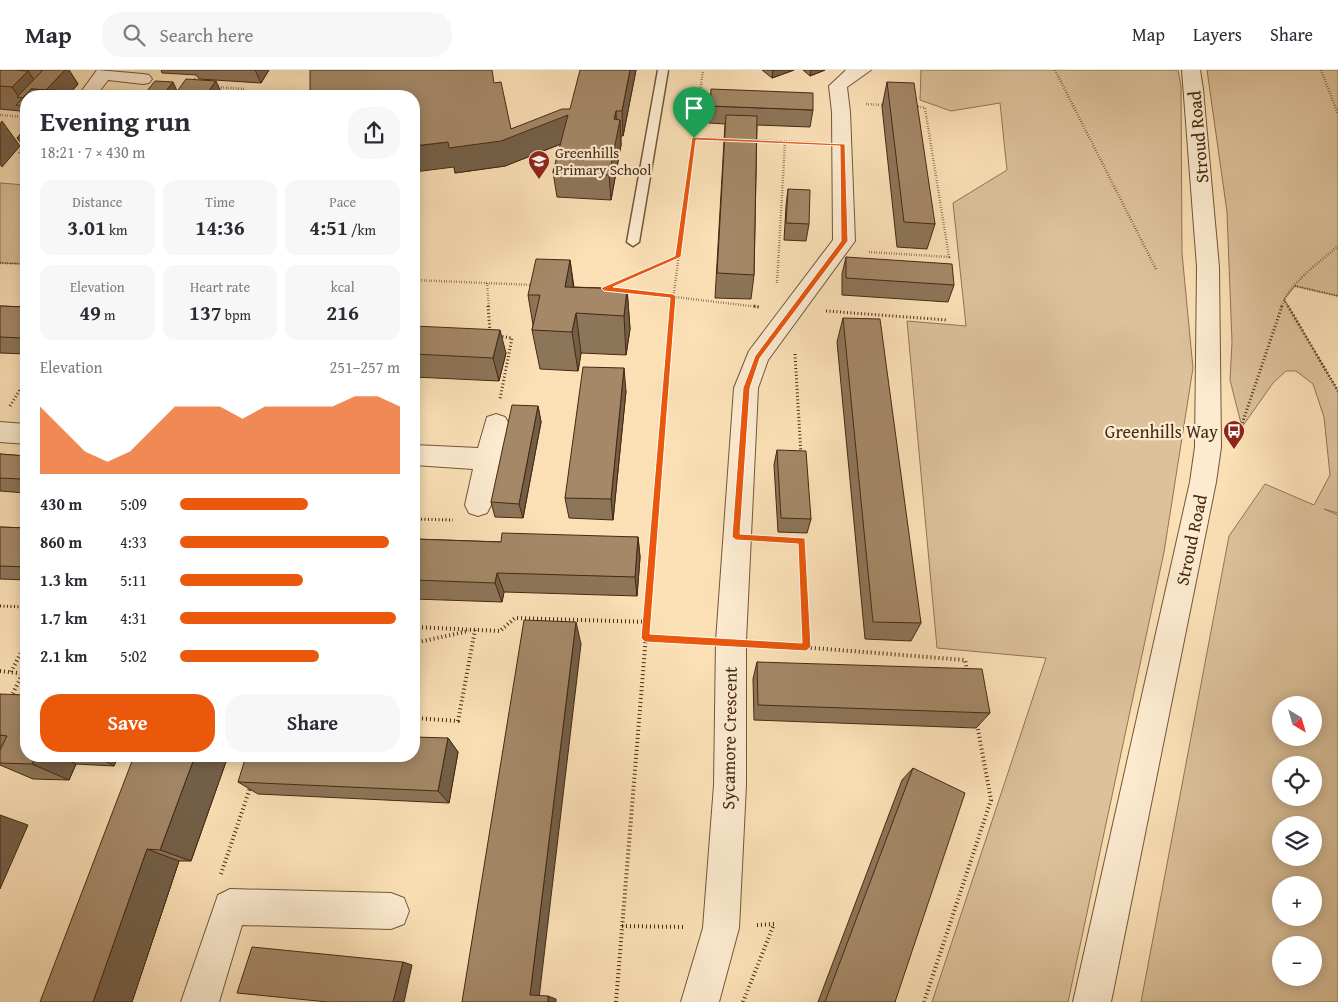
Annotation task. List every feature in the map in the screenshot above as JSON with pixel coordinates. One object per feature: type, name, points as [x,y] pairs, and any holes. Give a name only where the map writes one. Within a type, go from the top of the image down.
[{"type":"street","name":"Sycamore Crescent","points":[[700,1002],[721,928],[730,784],[731,641],[746,388],[757,358],[787,309],[844,241],[842,112],[838,86],[854,72],[862,70]]},
{"type":"street","name":"Stroud Road","points":[[1092,1002],[1201,492],[1208,447],[1208,267],[1191,70]]},
{"type":"street","points":[[91,90],[104,72],[147,74]]},
{"type":"street","points":[[133,90],[147,74]]},
{"type":"street","points":[[478,505],[497,413]]},
{"type":"street","points":[[3,423],[20,431]]},
{"type":"street","points":[[420,455],[488,459]]},
{"type":"street","points":[[200,1002],[230,907],[390,911]]},
{"type":"lane","points":[[633,242],[663,70]]},
{"type":"path","points":[[200,86],[191,86],[201,70]]},
{"type":"path","points":[[616,1002],[673,296],[703,70]]},
{"type":"path","points":[[1055,70],[1156,269]]},
{"type":"path","points":[[1321,70],[1338,114]]},
{"type":"path","points":[[208,87],[243,90]]},
{"type":"path","points":[[0,115],[20,117]]},
{"type":"path","points":[[694,138],[730,140]]},
{"type":"path","points":[[749,140],[842,144]]},
{"type":"path","points":[[786,142],[787,309],[801,459]]},
{"type":"path","points":[[1208,447],[1234,450],[1284,299],[1295,286],[1338,246]]},
{"type":"path","points":[[604,288],[678,257]]},
{"type":"path","points":[[0,263],[20,264]]},
{"type":"path","points":[[420,280],[536,285]]},
{"type":"path","points":[[487,283],[490,335],[512,338],[497,413]]},
{"type":"path","points":[[1295,286],[1338,296]]},
{"type":"path","points":[[584,287],[614,289]]},
{"type":"path","points":[[624,291],[787,309],[947,320]]},
{"type":"path","points":[[1284,299],[1338,391]]},
{"type":"path","points":[[3,423],[20,391]]},
{"type":"path","points":[[736,537],[802,540],[806,647]]},
{"type":"path","points":[[0,606],[20,607]]},
{"type":"path","points":[[420,627],[500,631],[515,618],[647,622]]},
{"type":"path","points":[[420,642],[475,630]]},
{"type":"path","points":[[420,718],[458,721],[475,630]]},
{"type":"path","points":[[645,638],[731,641],[965,660],[969,679]]},
{"type":"path","points":[[11,672],[20,655]]},
{"type":"path","points":[[0,671],[20,673]]},
{"type":"path","points":[[6,705],[20,680]]},
{"type":"path","points":[[924,1002],[991,800],[976,716]]},
{"type":"path","points":[[230,907],[214,896],[252,784]]},
{"type":"path","points":[[743,1002],[774,924]]},
{"type":"shaded area","points":[[921,70],[1178,70],[1181,86],[1182,253],[1193,368],[1164,552],[1068,1002],[932,1002],[1046,658],[937,648],[907,321],[966,326],[953,203],[1007,170],[1000,103],[951,111],[920,100]]},
{"type":"shaded area","points":[[1207,70],[1338,70],[1338,296],[1295,286],[1284,299],[1338,391],[1338,513],[1324,509],[1338,515],[1338,1002],[1141,1002],[1229,536],[1265,484],[1314,505],[1330,475],[1324,417],[1313,384],[1296,371],[1286,371],[1273,383],[1242,427],[1230,380],[1232,342],[1227,212]]},
{"type":"shaded area","points":[[0,183],[20,185],[20,264],[0,263]]},
{"type":"building","points":[[0,70],[28,71],[12,87],[0,86]]},
{"type":"building","points":[[43,70],[65,70],[46,90],[24,90]]},
{"type":"building","points":[[310,70],[492,70],[494,83],[501,82],[511,129],[562,109],[570,109],[580,70],[630,70],[622,111],[616,111],[614,119],[620,120],[609,175],[553,172],[568,115],[501,141],[449,148],[448,142],[420,145],[420,90],[310,90]]},
{"type":"building","points":[[186,79],[216,81],[209,90],[178,90]]},
{"type":"building","points":[[155,81],[173,82],[167,90],[148,90]]},
{"type":"building","points":[[887,82],[914,83],[935,224],[904,222]]},
{"type":"building","points":[[711,89],[813,93],[813,110],[710,106]]},
{"type":"building","points":[[726,115],[757,116],[754,275],[717,273]]},
{"type":"building","points":[[788,189],[810,190],[809,224],[786,223]]},
{"type":"building","points":[[846,257],[952,264],[954,285],[846,278]]},
{"type":"building","points":[[536,259],[570,260],[565,287],[627,289],[624,316],[576,313],[572,332],[532,330],[540,295],[528,295]]},
{"type":"building","points":[[0,306],[20,307],[20,338],[0,337]]},
{"type":"building","points":[[843,318],[880,319],[921,623],[873,622]]},
{"type":"building","points":[[420,326],[500,330],[493,358],[420,354]]},
{"type":"building","points":[[583,367],[624,368],[611,499],[565,498]]},
{"type":"building","points":[[512,405],[538,406],[519,504],[491,502]]},
{"type":"building","points":[[777,450],[806,451],[811,519],[781,518]]},
{"type":"building","points":[[0,454],[20,456],[20,479],[0,478]]},
{"type":"building","points":[[0,527],[20,528],[20,567],[0,566]]},
{"type":"building","points":[[502,533],[638,537],[635,577],[497,573],[495,583],[420,580],[420,539],[501,542]]},
{"type":"building","points":[[524,620],[576,622],[530,995],[548,996],[548,1002],[462,1002]]},
{"type":"building","points":[[757,662],[982,669],[990,713],[758,705]]},
{"type":"building","points":[[0,694],[20,695],[20,762],[33,762],[32,764],[0,763],[0,750],[7,736],[0,735]]},
{"type":"building","points":[[420,737],[448,738],[438,791],[238,782],[244,762],[420,762]]},
{"type":"building","points":[[132,762],[193,762],[160,850],[147,849],[93,1002],[40,1002]]},
{"type":"building","points":[[913,768],[965,793],[895,1002],[825,1002]]},
{"type":"building","points":[[252,947],[403,962],[393,1002],[328,1002],[237,993]]},
{"type":"place","name":"Greenhills Primary School","points":[[539,180]]},
{"type":"place","name":"Greenhills Way","points":[[1234,450]]},
{"type":"route","points":[[694,138],[842,144],[844,241],[757,358],[746,388],[736,537],[802,540],[806,647],[731,641],[645,638],[673,296],[604,288],[678,257],[694,138]]}]
